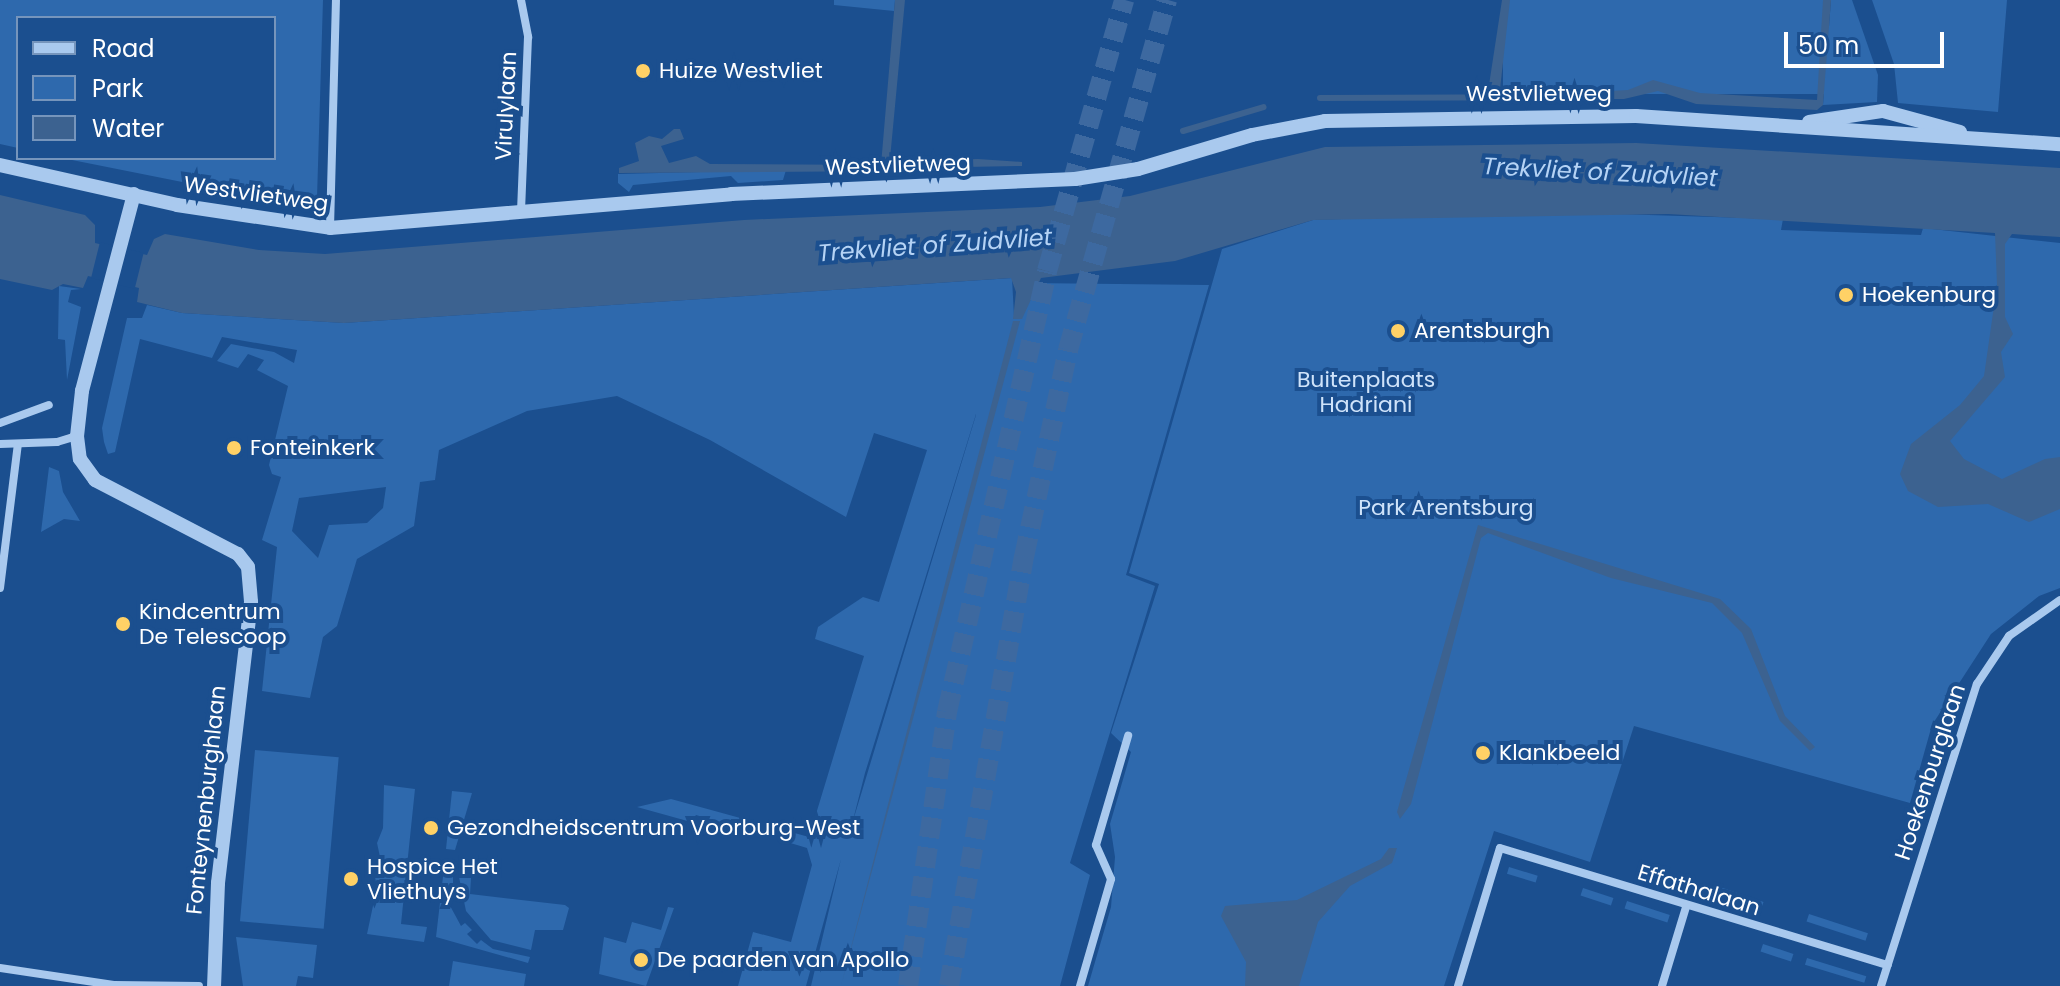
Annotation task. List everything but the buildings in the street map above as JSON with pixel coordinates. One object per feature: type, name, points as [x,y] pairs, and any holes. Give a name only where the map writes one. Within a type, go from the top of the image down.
[{"type":"street","points":[[330,228],[336,0]]},
{"type":"street","name":"Virulylaan","points":[[521,0],[528,37],[521,213]]},
{"type":"street","name":"Westvlietweg","points":[[0,165],[134,194],[330,228],[731,194],[1075,179],[1138,169],[1252,135],[1325,121],[1636,116],[1798,125],[1883,111],[1976,138],[2060,144]]},
{"type":"street","name":"Fonteynenburghlaan","points":[[134,194],[113,283],[82,391],[77,436],[80,459],[95,480],[238,554],[248,567],[251,602],[218,883],[214,986]]},
{"type":"street","points":[[0,423],[49,405]]},
{"type":"street","points":[[0,444],[77,436]]},
{"type":"street","points":[[0,588],[18,444]]},
{"type":"street","name":"Hoekenburglaan","points":[[1881,986],[1977,684],[2009,636],[2060,600]]},
{"type":"street","points":[[1080,986],[1111,879],[1096,845],[1128,736]]},
{"type":"street","name":"Effathalaan","points":[[1458,986],[1500,848],[1686,907],[1888,965]]},
{"type":"street","points":[[1662,986],[1686,907]]},
{"type":"street","points":[[0,968],[114,985],[150,981],[199,986]]},
{"type":"green space","points":[[0,0],[323,0],[317,198],[307,207],[72,160],[276,160],[276,16],[16,16],[16,148],[0,144]]},
{"type":"green space","points":[[834,0],[895,0],[894,11],[834,5]]},
{"type":"green space","points":[[1503,0],[1829,0],[1829,94],[1503,94]]},
{"type":"green space","points":[[1831,0],[1852,0],[1878,75],[1877,102],[1823,105]]},
{"type":"green space","points":[[1872,0],[2007,0],[1998,112],[1898,103],[1894,64]]},
{"type":"green space","points":[[786,170],[783,180],[738,183],[731,176],[633,185],[629,192],[618,183],[618,174]]},
{"type":"green space","name":"Park Arentsburg","points":[[1550,212],[1783,219],[1781,230],[1921,235],[1923,228],[2060,243],[2060,588],[2039,596],[1991,634],[1932,725],[1910,803],[1634,726],[1590,862],[1494,831],[1444,986],[1088,986],[1111,907],[1115,857],[1110,824],[1131,752],[1111,733],[1159,584],[1129,573],[1222,249],[1313,220]]},
{"type":"green space","points":[[1012,278],[1014,316],[1027,283],[1209,285],[1126,575],[1155,586],[1070,863],[1090,875],[1060,986],[811,986],[841,859],[806,986],[738,986],[753,932],[791,942],[812,865],[807,848],[696,815],[691,822],[637,807],[671,799],[809,837],[864,656],[815,639],[818,627],[863,597],[879,602],[927,450],[874,433],[846,517],[710,440],[617,396],[527,411],[439,450],[435,480],[420,482],[414,526],[357,559],[337,626],[323,637],[310,698],[262,691],[277,547],[262,540],[281,477],[272,474],[269,465],[288,386],[257,370],[264,360],[248,354],[238,368],[217,361],[231,344],[274,352],[294,363],[297,350],[222,337],[212,358],[140,339],[115,452],[108,454],[102,428],[127,318],[142,318],[147,305],[182,313],[344,323]],"holes":[[[976,415],[852,824],[865,773]],[[386,487],[383,508],[367,523],[329,525],[318,558],[292,531],[299,498]]]},
{"type":"green space","points":[[59,286],[81,289],[71,290],[68,302],[81,307],[67,380],[65,340],[58,339]]},
{"type":"green space","points":[[49,467],[59,471],[63,492],[80,521],[64,519],[41,532]]},
{"type":"green space","points":[[255,750],[339,757],[324,929],[240,921]]},
{"type":"green space","points":[[384,785],[415,789],[401,924],[427,927],[424,942],[367,934],[377,887],[374,872],[380,857],[377,843],[383,828]]},
{"type":"green space","points":[[452,791],[472,793],[455,850],[446,849]]},
{"type":"green space","points":[[1509,867],[1538,876],[1536,882],[1507,874]]},
{"type":"green space","points":[[444,868],[453,869],[453,900],[448,902],[461,926],[465,923],[472,930],[467,934],[477,944],[481,940],[493,949],[530,957],[528,963],[436,937]]},
{"type":"green space","points":[[1655,868],[1698,882],[1696,889],[1653,875]]},
{"type":"green space","points":[[459,877],[471,878],[470,894],[565,905],[569,908],[563,930],[535,930],[531,950],[491,940],[466,911]]},
{"type":"green space","points":[[1720,887],[1763,902],[1761,910],[1717,896]]},
{"type":"green space","points":[[1583,888],[1613,898],[1611,905],[1581,896]]},
{"type":"green space","points":[[1627,901],[1670,915],[1667,923],[1625,909]]},
{"type":"green space","points":[[668,907],[674,908],[646,986],[599,974],[604,937],[626,943],[632,922],[661,930]]},
{"type":"green space","points":[[1809,914],[1868,933],[1865,941],[1807,922]]},
{"type":"green space","points":[[236,937],[317,945],[313,978],[298,976],[296,986],[243,986]]},
{"type":"green space","points":[[1763,944],[1793,954],[1791,961],[1761,952]]},
{"type":"green space","points":[[1807,958],[1866,976],[1864,983],[1805,965]]},
{"type":"green space","points":[[453,961],[526,974],[524,986],[449,986]]},
{"type":"water","points":[[895,0],[905,0],[890,159],[896,171],[619,173],[619,168],[639,161],[635,143],[649,136],[662,139],[674,129],[680,129],[684,139],[661,146],[669,163],[696,156],[710,164],[881,165]]},
{"type":"water","points":[[1502,0],[1510,0],[1499,98],[1487,98]]},
{"type":"water","points":[[1823,0],[1831,0],[1823,105],[1817,110],[1696,104],[1658,91],[1624,99],[1574,99],[1573,93],[1628,90],[1653,80],[1700,93],[1817,100]]},
{"type":"water","name":"Trekvliet of Zuidvliet","points":[[1636,143],[2060,168],[2060,237],[2012,234],[2005,244],[2005,317],[2013,334],[2001,352],[2005,377],[1950,441],[1964,459],[2002,479],[2045,459],[2060,457],[2060,509],[2029,522],[1988,504],[1938,507],[1908,491],[1900,474],[1911,444],[1960,405],[1984,376],[1997,285],[1995,233],[1668,214],[1313,220],[1175,261],[1041,278],[1022,319],[1013,319],[1016,292],[1011,278],[344,323],[182,313],[137,302],[139,288],[88,276],[83,288],[63,284],[52,290],[0,279],[0,195],[85,215],[95,225],[95,243],[147,255],[154,239],[165,234],[259,250],[325,254],[744,220],[1040,207],[1130,196],[1325,147]]},
{"type":"water","points":[[978,159],[1022,162],[1022,166],[911,168],[912,161]]},
{"type":"water","points":[[1013,321],[1020,321],[841,986]]},
{"type":"water","points":[[1478,525],[1720,599],[1751,629],[1785,716],[1815,747],[1810,751],[1780,721],[1742,633],[1712,603],[1611,578],[1488,533],[1481,538],[1411,804],[1400,819],[1397,812]]},
{"type":"water","points":[[1389,848],[1397,848],[1392,863],[1350,886],[1318,922],[1299,986],[1245,986],[1246,962],[1221,916],[1225,906],[1297,900],[1381,859]]},
{"type":"pier","points":[[100,242],[144,253],[135,289],[91,278]]},
{"type":"waterway","points":[[1320,98],[1559,97]]},
{"type":"waterway","points":[[1183,131],[1264,107]]},
{"type":"tunnel","points":[[908,986],[947,712],[1047,271],[1124,0]]},
{"type":"tunnel","points":[[949,986],[1024,557],[1068,350],[1167,0]]},
{"type":"place","name":"Huize Westvliet","points":[[643,71]]},
{"type":"place","name":"Hoekenburg","points":[[1846,295]]},
{"type":"place","name":"Arentsburgh","points":[[1398,331]]},
{"type":"place","name":"Fonteinkerk","points":[[234,448]]},
{"type":"place","name":"Kindcentrum De Telescoop","points":[[123,624]]},
{"type":"place","name":"Klankbeeld","points":[[1483,753]]},
{"type":"place","name":"Gezondheidscentrum Voorburg-West","points":[[431,828]]},
{"type":"place","name":"Hospice Het Vliethuys","points":[[351,879]]},
{"type":"place","name":"De paarden van Apollo","points":[[641,960]]},
{"type":"park label","name":"Buitenplaats Hadriani","points":[[1366,392]]}]
